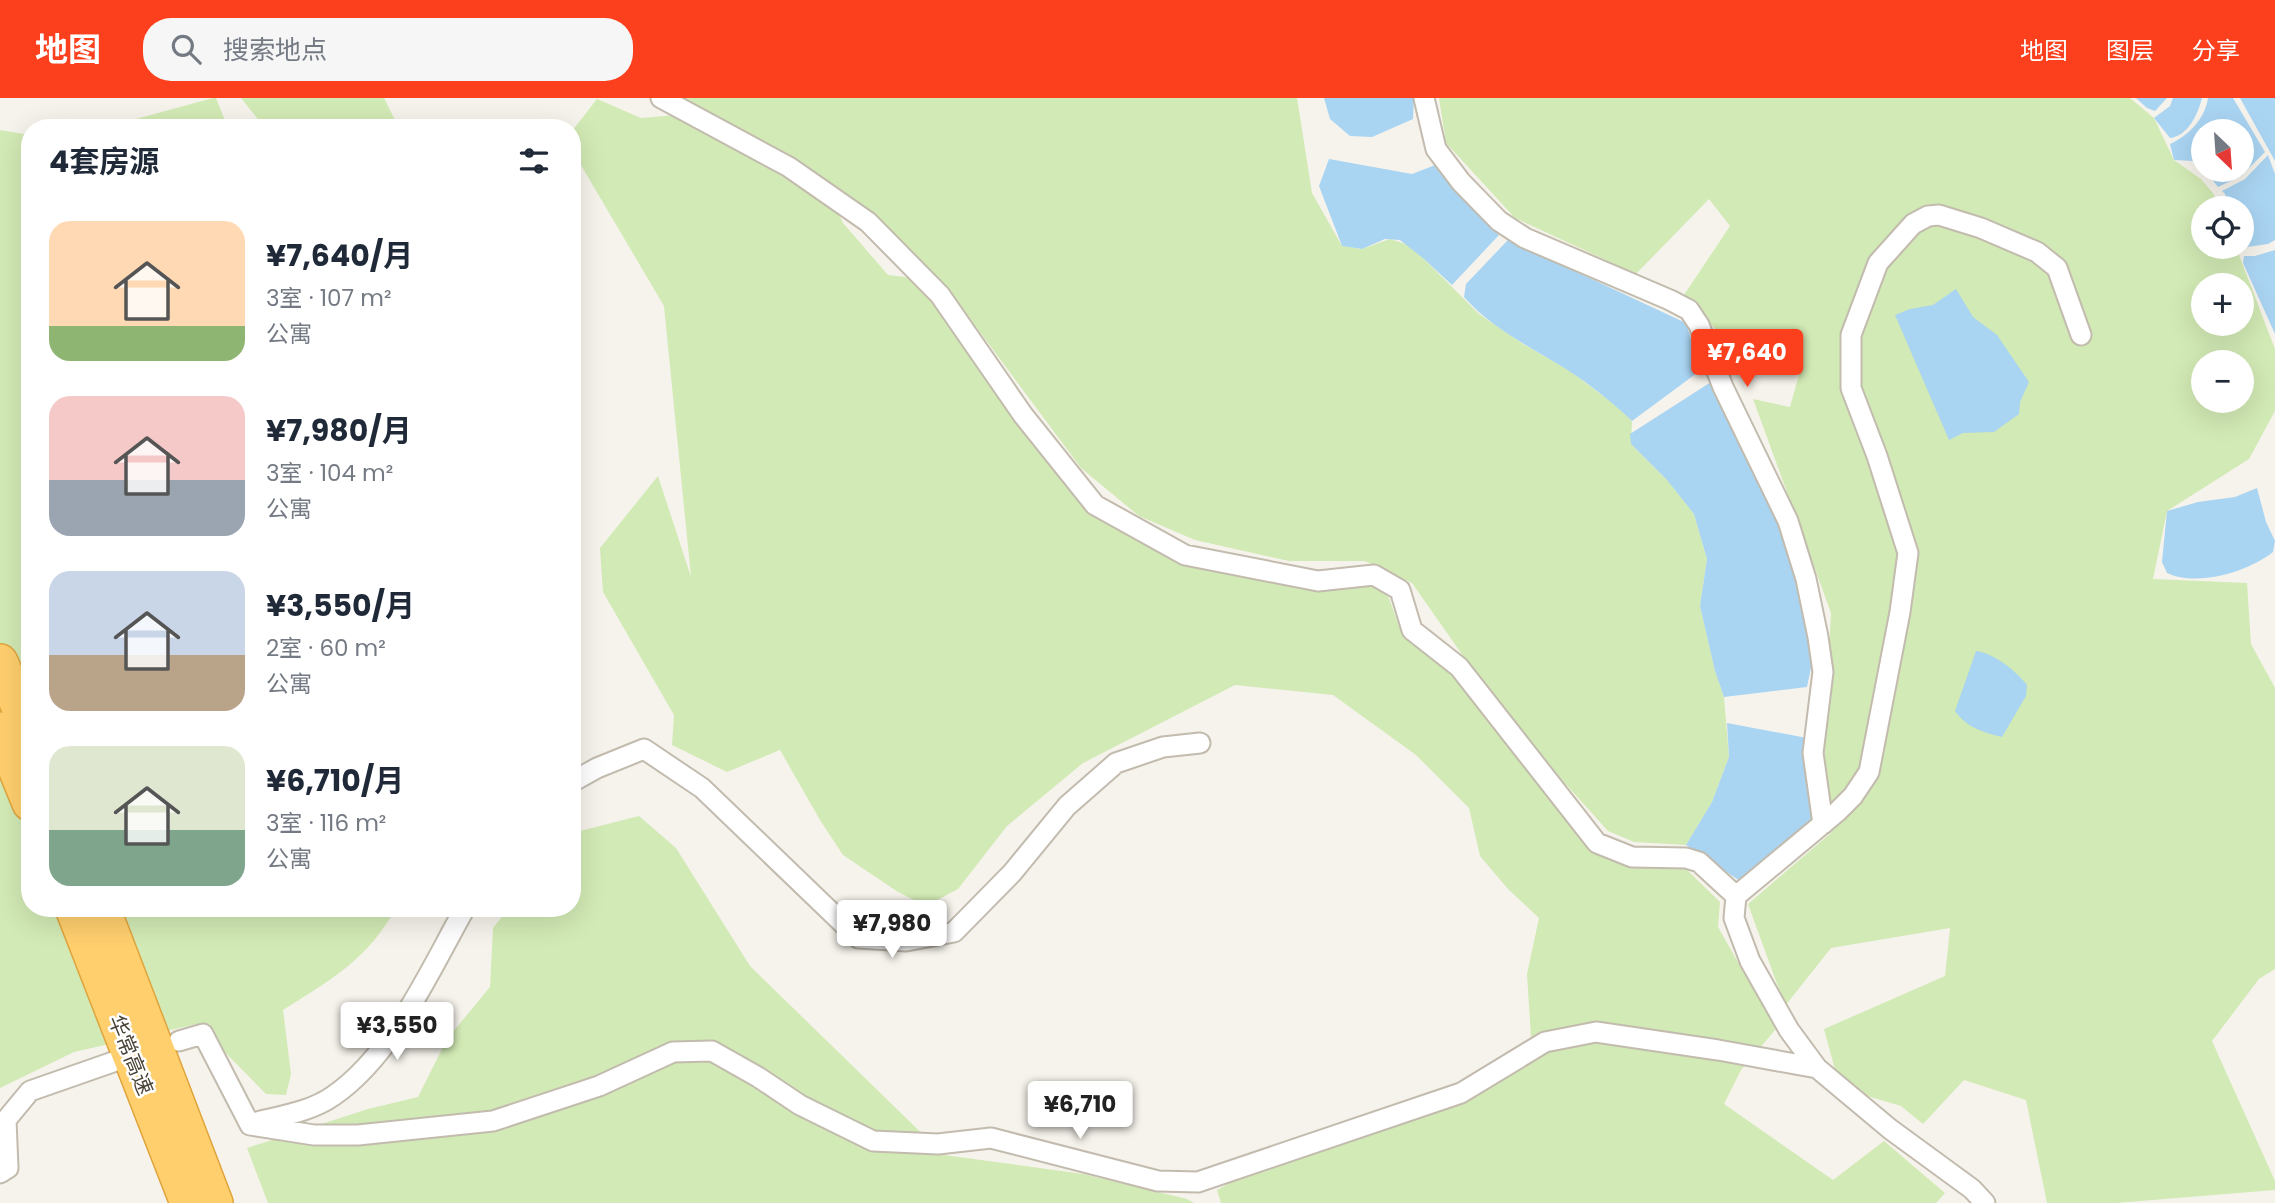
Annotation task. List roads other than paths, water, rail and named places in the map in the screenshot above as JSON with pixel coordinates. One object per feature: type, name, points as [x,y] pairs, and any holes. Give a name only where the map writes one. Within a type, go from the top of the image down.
[{"type":"highway","points":[[0,662],[21,711]]},
{"type":"highway","points":[[0,730],[21,781]]},
{"type":"highway","name":"华常高速","points":[[77,917],[188,1203]]},
{"type":"highway","name":"华常高速","points":[[105,917],[215,1203]]},
{"type":"street","points":[[661,98],[789,167],[868,222],[940,295],[1023,415],[1095,505],[1185,555],[1318,581],[1374,575],[1399,590],[1412,630],[1459,667],[1597,843],[1632,857],[1686,858],[1699,862],[1737,895]]},
{"type":"street","points":[[1424,98],[1436,149],[1461,182],[1499,221],[1525,238],[1670,300],[1689,310],[1699,325],[1723,387],[1788,521],[1806,579],[1823,672],[1813,753],[1823,824]]},
{"type":"street","points":[[1985,1203],[1972,1189],[1890,1129],[1816,1068],[1789,1030],[1750,961],[1734,918],[1737,895],[1823,824],[1853,796],[1869,772],[1900,612],[1908,553],[1877,456],[1851,388],[1852,335],[1878,264],[1913,225],[1927,216],[1939,215],[1981,228],[2038,252],[2057,268],[2081,335]]},
{"type":"street","points":[[581,777],[644,749],[702,788],[858,938],[906,942],[954,932],[1012,873],[1067,806],[1116,763],[1163,747],[1200,743]]},
{"type":"street","points":[[250,1125],[305,1109],[332,1097],[363,1071],[391,1037],[460,917]]},
{"type":"street","points":[[250,1125],[325,1135],[358,1135],[493,1121],[599,1086],[673,1052],[712,1051],[800,1105],[873,1141],[938,1144],[991,1139],[1158,1181],[1198,1182],[1461,1093],[1545,1042],[1596,1032],[1816,1068]]},
{"type":"street","points":[[179,1041],[203,1034],[250,1125]]},
{"type":"street","points":[[0,1173],[8,1168],[6,1120],[30,1091],[113,1062]]},
{"type":"water","points":[[1324,98],[1414,98],[1413,119],[1372,137],[1350,136],[1330,119]]},
{"type":"water","points":[[2136,98],[2167,98],[2155,111]]},
{"type":"water","points":[[2173,98],[2202,98],[2187,129],[2170,138],[2154,118],[2170,106]]},
{"type":"water","points":[[2208,98],[2233,98],[2245,119],[2199,119]]},
{"type":"water","points":[[2240,98],[2275,98],[2275,161],[2254,119]]},
{"type":"water","points":[[2191,129],[2191,161],[2174,160],[2170,144]]},
{"type":"water","points":[[2254,133],[2265,152],[2254,163]]},
{"type":"water","points":[[2268,155],[2275,174],[2275,240],[2254,246],[2254,196],[2226,196],[2222,191],[2239,182],[2254,182],[2254,170]]},
{"type":"water","points":[[1329,159],[1412,174],[1438,164],[1499,235],[1452,285],[1400,240],[1385,239],[1362,249],[1342,246],[1319,186]]},
{"type":"water","points":[[2214,182],[2228,182],[2218,187]]},
{"type":"water","points":[[1508,240],[1686,323],[1701,370],[1632,421],[1578,377],[1500,329],[1464,297],[1466,284]]},
{"type":"water","points":[[2275,250],[2275,334],[2254,287],[2254,273],[2248,273],[2243,263],[2244,259],[2254,259],[2255,256]]},
{"type":"water","points":[[1956,289],[1973,317],[1997,335],[2029,382],[2020,402],[2019,414],[1994,432],[1963,433],[1949,440],[1895,315],[1933,305]]},
{"type":"water","points":[[1711,382],[1724,403],[1785,537],[1803,603],[1812,663],[1807,687],[1724,697],[1700,606],[1707,559],[1694,514],[1667,480],[1631,444],[1630,434]]},
{"type":"water","points":[[2257,488],[2266,522],[2275,541],[2273,552],[2250,566],[2207,578],[2179,577],[2167,573],[2162,562],[2167,511],[2198,502],[2235,497]]},
{"type":"water","points":[[1976,651],[1990,655],[2004,664],[2027,685],[2026,696],[2002,737],[1970,725],[1955,711]]},
{"type":"water","points":[[1727,723],[1807,738],[1819,819],[1743,883],[1686,845],[1712,802],[1729,757]]}]
